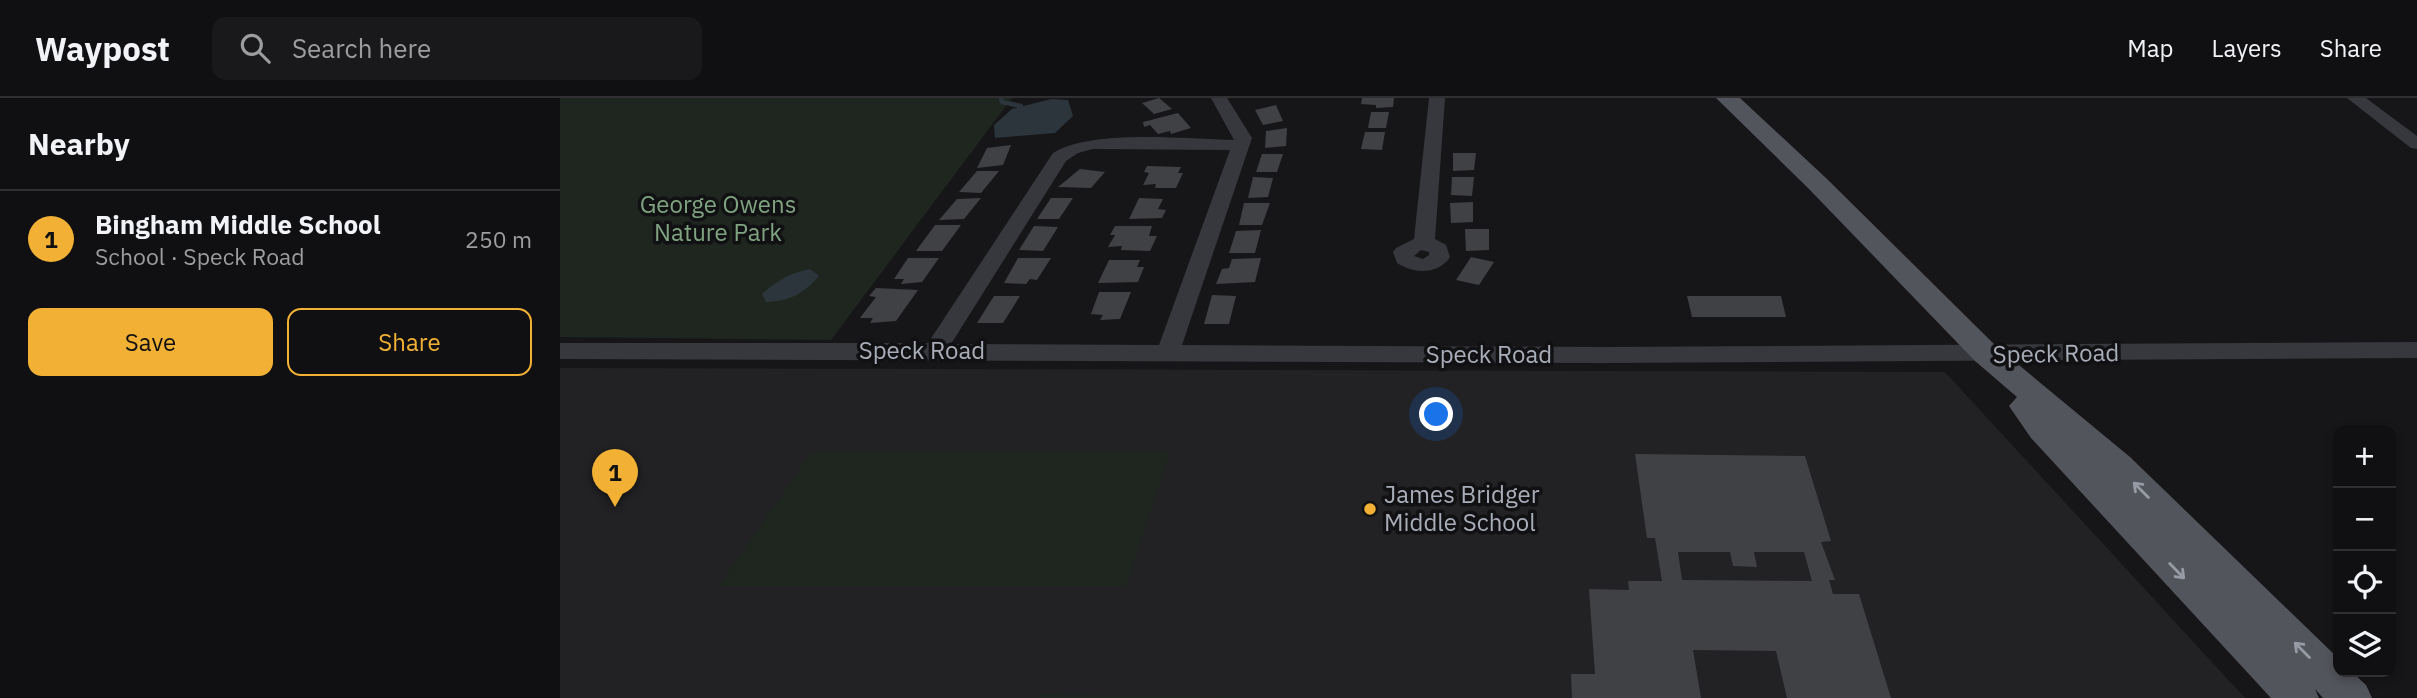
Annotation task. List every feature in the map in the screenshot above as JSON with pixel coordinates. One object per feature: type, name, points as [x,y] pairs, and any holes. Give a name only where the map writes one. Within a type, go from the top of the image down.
[{"type":"main road","points":[[1727,98],[1817,183],[1986,354],[2118,466],[2351,698]]},
{"type":"main road","points":[[1986,354],[2043,430],[2298,698]]},
{"type":"street","points":[[1168,353],[1243,138],[1219,98]]},
{"type":"street","points":[[1423,243],[1437,98]]},
{"type":"street","points":[[2355,98],[2417,144]]},
{"type":"street","points":[[934,351],[1059,157],[1072,149],[1093,144],[1241,145]]},
{"type":"street","name":"Speck Road","points":[[560,351],[1986,354],[2417,350]]},
{"type":"shaded area","points":[[1051,99],[1068,100],[1073,116],[1055,133],[995,138],[994,125],[1012,109]]},
{"type":"shaded area","points":[[810,269],[819,276],[807,288],[789,298],[766,302],[762,294],[773,285],[790,275]]},
{"type":"shaded area","name":"James Bridger Middle School","points":[[560,368],[1945,372],[2245,698],[560,698]]},
{"type":"green space","name":"George Owens Nature Park","points":[[560,98],[1012,98],[831,340],[560,337]]},
{"type":"green space","points":[[811,452],[1170,452],[1127,586],[719,586]]},
{"type":"green space","points":[[1040,694],[1257,698],[1038,698]]},
{"type":"building","points":[[1159,98],[1172,109],[1154,114],[1142,103]]},
{"type":"building","points":[[1362,98],[1394,98],[1393,107],[1376,108],[1376,105],[1361,104]]},
{"type":"building","points":[[1276,105],[1283,121],[1263,125],[1255,110]]},
{"type":"building","points":[[1371,112],[1389,112],[1386,128],[1368,128]]},
{"type":"building","points":[[1178,113],[1191,128],[1171,134],[1170,131],[1158,134],[1150,125],[1144,127],[1143,122]]},
{"type":"building","points":[[1287,128],[1286,146],[1265,148],[1266,131]]},
{"type":"building","points":[[1365,132],[1385,132],[1382,150],[1361,149]]},
{"type":"building","points":[[1011,145],[1003,165],[977,168],[987,148]]},
{"type":"building","points":[[1453,153],[1476,153],[1474,170],[1453,171]]},
{"type":"building","points":[[1262,154],[1283,154],[1277,172],[1256,172]]},
{"type":"building","points":[[1147,166],[1181,167],[1178,173],[1183,173],[1176,188],[1155,188],[1156,184],[1143,185],[1149,173],[1144,172]]},
{"type":"building","points":[[1080,169],[1105,172],[1091,188],[1058,187]]},
{"type":"building","points":[[977,171],[999,171],[981,193],[959,192]]},
{"type":"building","points":[[1253,177],[1273,178],[1268,197],[1248,198]]},
{"type":"building","points":[[1452,177],[1474,177],[1472,196],[1451,195]]},
{"type":"building","points":[[981,198],[964,219],[939,220],[957,199]]},
{"type":"building","points":[[1051,198],[1073,198],[1059,219],[1037,219]]},
{"type":"building","points":[[1139,198],[1163,199],[1158,209],[1166,210],[1162,218],[1129,219]]},
{"type":"building","points":[[1473,202],[1473,222],[1451,223],[1450,203]]},
{"type":"building","points":[[1244,203],[1270,203],[1262,225],[1239,225]]},
{"type":"building","points":[[935,225],[961,225],[942,251],[916,251]]},
{"type":"building","points":[[1034,226],[1058,227],[1043,251],[1019,250]]},
{"type":"building","points":[[1115,226],[1152,226],[1149,236],[1157,236],[1150,251],[1121,250],[1122,246],[1108,247],[1115,235],[1110,235]]},
{"type":"building","points":[[1465,229],[1489,229],[1489,250],[1466,251]]},
{"type":"building","points":[[1261,230],[1255,253],[1229,253],[1236,231]]},
{"type":"building","points":[[1471,257],[1494,262],[1479,285],[1456,280]]},
{"type":"building","points":[[908,258],[939,258],[922,282],[901,284],[904,279],[894,279]]},
{"type":"building","points":[[1018,258],[1051,258],[1037,280],[1030,279],[1026,284],[1004,283]]},
{"type":"building","points":[[1261,258],[1255,282],[1216,284],[1222,269],[1229,268],[1232,259]]},
{"type":"building","points":[[1109,260],[1140,260],[1137,267],[1144,267],[1138,282],[1098,283]]},
{"type":"building","points":[[876,288],[918,290],[896,321],[870,323],[873,318],[860,318],[876,297],[869,296]]},
{"type":"building","points":[[1099,292],[1131,292],[1120,319],[1100,320],[1103,315],[1091,314]]},
{"type":"building","points":[[1212,295],[1236,296],[1229,324],[1204,324]]},
{"type":"building","points":[[994,296],[1020,296],[1003,323],[977,323]]},
{"type":"building","points":[[1687,296],[1781,296],[1786,317],[1692,317]]},
{"type":"building","name":"James Bridger Middle School","points":[[1635,454],[1805,456],[1831,541],[1821,542],[1835,580],[1829,580],[1833,594],[1859,594],[1891,698],[1787,698],[1776,651],[1693,650],[1701,698],[1572,698],[1571,674],[1595,674],[1589,589],[1629,590],[1628,581],[1662,581],[1655,538],[1647,538]],"holes":[[[1678,552],[1730,552],[1733,566],[1757,567],[1754,552],[1804,552],[1812,581],[1682,580]]]},
{"type":"waterway","points":[[1001,98],[1002,102],[1021,106]]},
{"type":"place","name":"Bingham Middle School","points":[[615,507]]},
{"type":"place","name":"James Bridger Middle School","points":[[1370,509]]}]
